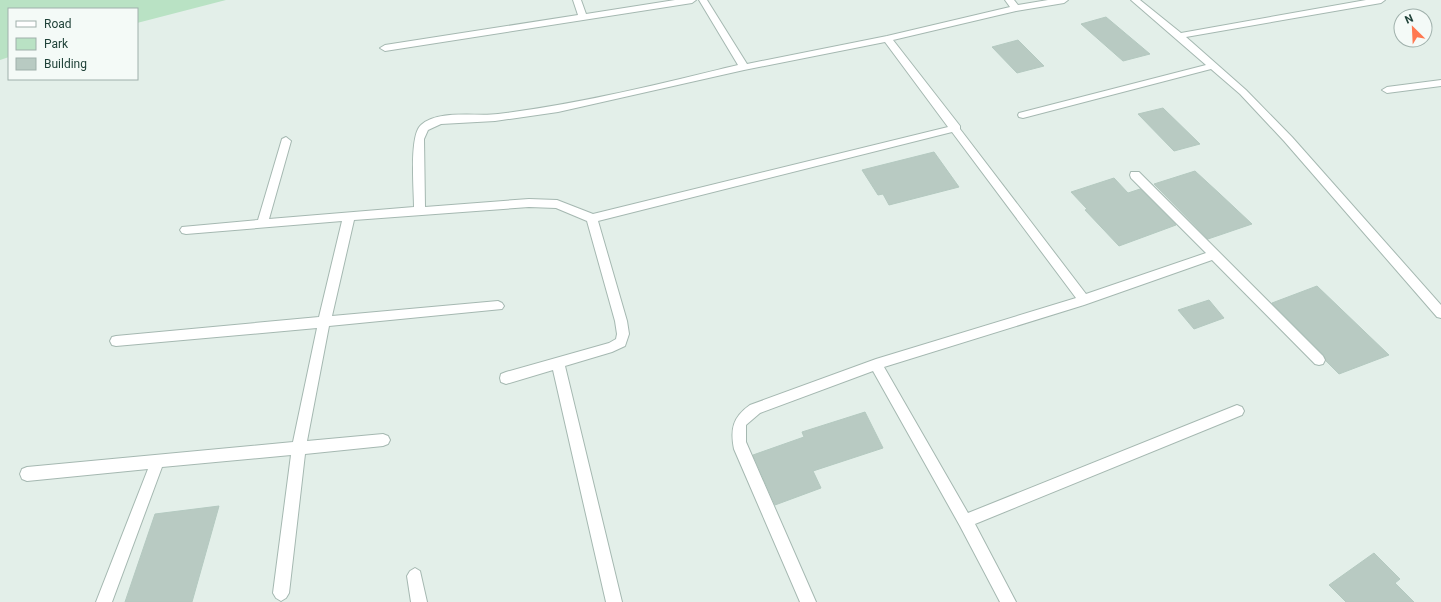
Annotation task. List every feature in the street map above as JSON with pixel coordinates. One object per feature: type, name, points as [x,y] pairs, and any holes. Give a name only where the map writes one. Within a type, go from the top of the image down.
[{"type":"street","points":[[577,0],[583,17]]},
{"type":"street","points":[[385,48],[692,0]]},
{"type":"street","points":[[703,0],[744,67]]},
{"type":"street","points":[[1009,0],[1016,8]]},
{"type":"street","points":[[420,211],[419,139],[421,131],[427,126],[445,120],[495,118],[578,105],[744,67],[887,39],[1016,8],[1064,0]]},
{"type":"street","points":[[1135,0],[1243,92],[1288,139],[1441,313]]},
{"type":"street","points":[[1179,36],[1381,0]]},
{"type":"street","points":[[887,39],[956,128],[1084,300]]},
{"type":"street","points":[[1023,115],[1213,66]]},
{"type":"street","points":[[1387,90],[1441,83]]},
{"type":"street","points":[[186,230],[529,203],[557,204],[592,218],[956,128]]},
{"type":"street","points":[[262,224],[286,140]]},
{"type":"street","points":[[1135,175],[1319,360]]},
{"type":"street","points":[[281,593],[299,448],[324,323],[349,217]]},
{"type":"street","points":[[506,378],[612,347],[621,342],[623,334],[621,321],[592,218]]},
{"type":"street","points":[[808,602],[741,449],[737,435],[738,425],[743,416],[755,409],[876,364],[1084,300],[1214,254]]},
{"type":"street","points":[[116,341],[498,306]]},
{"type":"street","points":[[558,363],[614,602]]},
{"type":"street","points":[[876,364],[965,521],[1008,602]]},
{"type":"street","points":[[965,521],[1237,412]]},
{"type":"street","points":[[27,474],[383,440]]},
{"type":"street","points":[[104,602],[158,461]]},
{"type":"street","points":[[415,576],[418,602]]},
{"type":"green space","points":[[0,0],[226,0],[138,23],[138,8],[8,8],[8,57],[0,60]]},
{"type":"building","points":[[1106,17],[1150,54],[1123,61],[1081,24]]},
{"type":"building","points":[[1018,40],[1044,66],[1017,73],[992,47]]},
{"type":"building","points":[[1163,108],[1200,144],[1174,151],[1138,114]]},
{"type":"building","points":[[934,152],[959,187],[889,205],[883,194],[878,195],[862,170]]},
{"type":"building","points":[[1195,171],[1252,224],[1208,239],[1154,184]]},
{"type":"building","points":[[1114,178],[1128,193],[1140,189],[1176,225],[1119,246],[1085,210],[1087,209],[1071,192]]},
{"type":"building","points":[[1317,286],[1389,355],[1339,374],[1326,361],[1324,355],[1272,303]]},
{"type":"building","points":[[1209,300],[1224,318],[1194,329],[1178,310]]},
{"type":"building","points":[[865,412],[883,448],[813,471],[821,488],[775,505],[753,455],[804,437],[802,432]]},
{"type":"building","points":[[219,506],[192,602],[125,602],[155,514]]},
{"type":"building","points":[[1374,553],[1400,579],[1395,583],[1414,602],[1346,602],[1329,585]]}]
